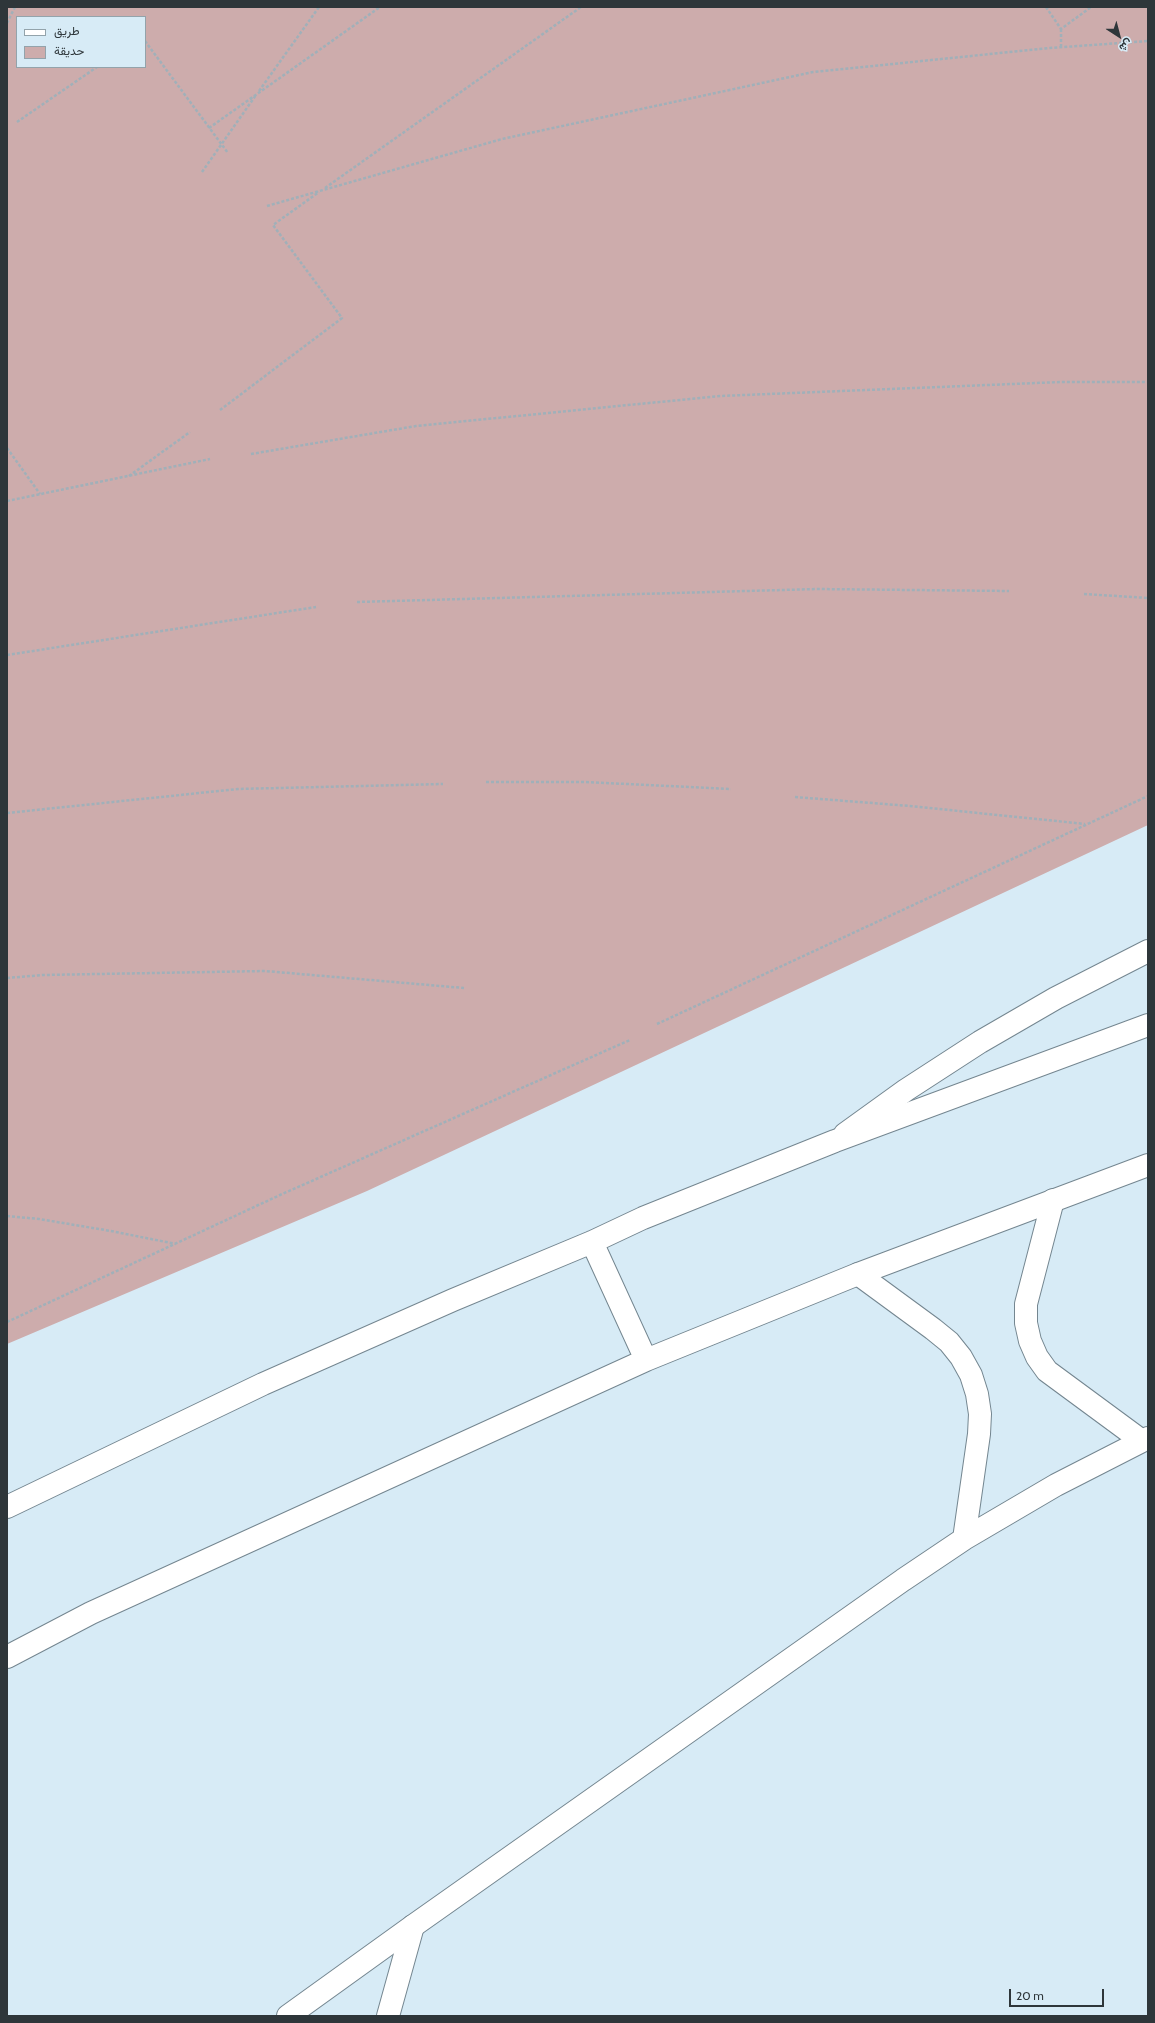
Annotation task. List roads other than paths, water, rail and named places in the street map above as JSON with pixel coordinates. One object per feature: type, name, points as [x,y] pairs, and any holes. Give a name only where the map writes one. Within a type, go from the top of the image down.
[{"type":"main road","points":[[835,1141],[906,1090],[980,1042],[1056,998],[1148,951]]},
{"type":"main road","points":[[7,1507],[264,1384],[452,1300],[592,1242],[643,1218],[835,1141],[1148,1025]]},
{"type":"main road","points":[[7,1657],[91,1613],[646,1360],[858,1274],[1148,1165]]},
{"type":"main road","points":[[288,2016],[903,1580],[964,1539],[1056,1485],[1145,1439],[1047,1371],[1037,1357],[1030,1341],[1026,1323],[1026,1304],[1053,1200]]},
{"type":"main road","points":[[592,1242],[646,1360]]},
{"type":"main road","points":[[858,1274],[949,1342],[961,1357],[971,1375],[977,1394],[980,1427],[964,1539]]},
{"type":"main road","points":[[388,2016],[413,1926]]}]
